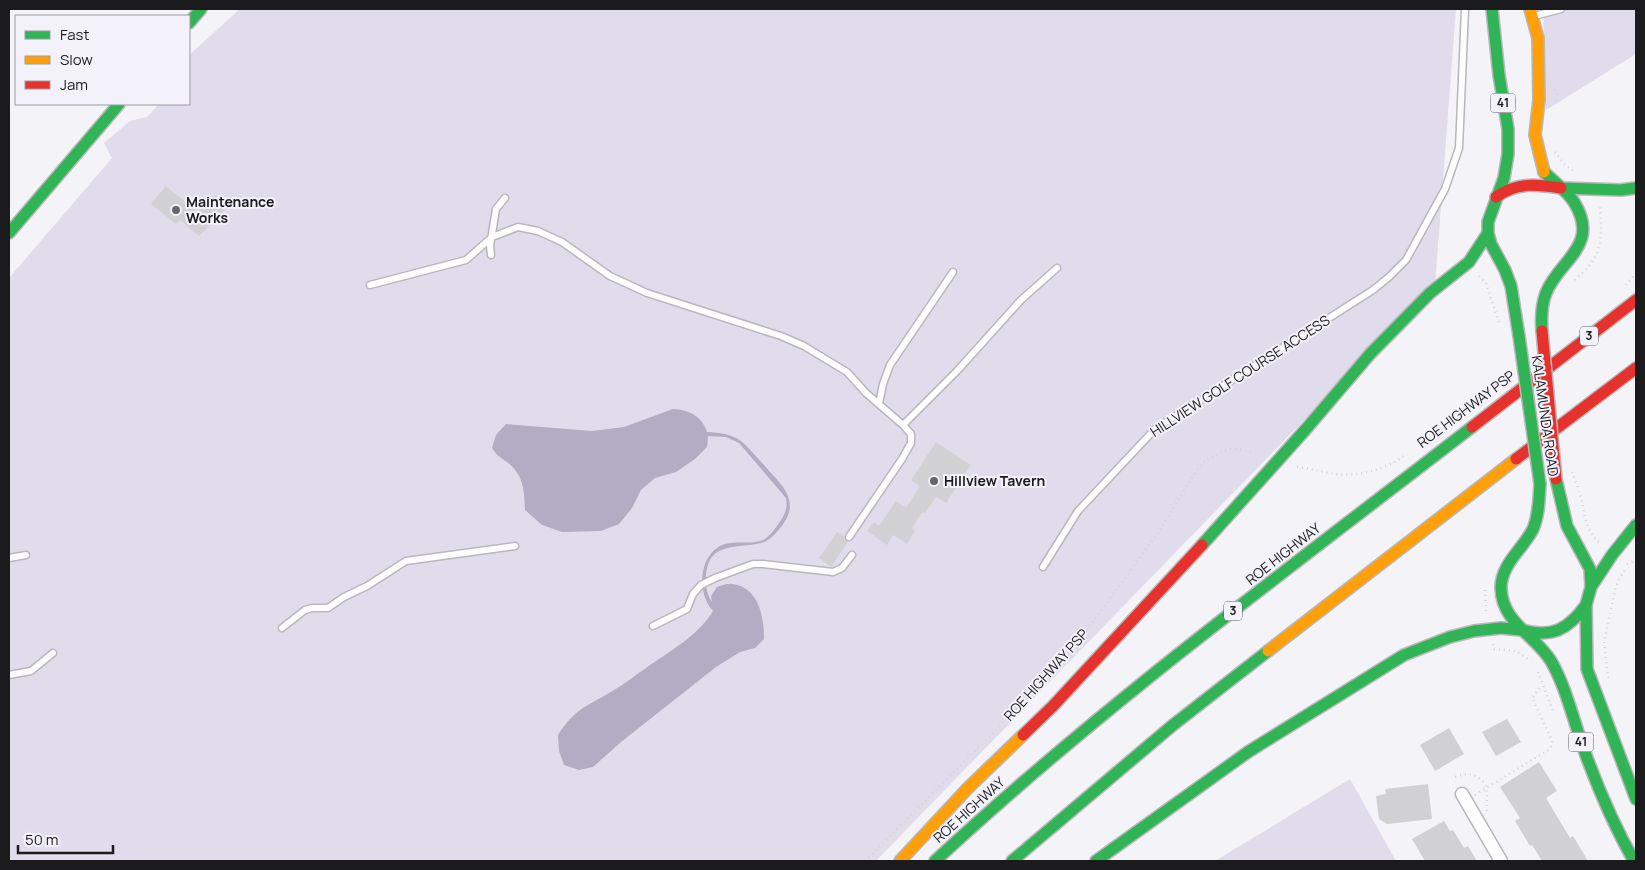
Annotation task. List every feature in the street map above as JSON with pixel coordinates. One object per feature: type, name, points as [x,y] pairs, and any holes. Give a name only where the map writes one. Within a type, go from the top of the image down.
[{"type":"main road","points":[[190,22],[201,9]]},
{"type":"main road","name":"41","points":[[1488,233],[1488,222],[1504,178],[1508,154],[1508,129],[1498,75],[1492,9]]},
{"type":"main road","name":"KALAMUNDA ROAD","points":[[1531,12],[1538,38],[1539,100],[1535,135],[1542,171],[1573,200],[1581,216],[1582,232],[1578,249],[1546,292],[1541,310],[1556,479],[1567,526],[1590,569],[1591,587],[1586,605],[1587,669],[1636,799]]},
{"type":"main road","points":[[9,232],[118,105]]},
{"type":"main road","points":[[1496,196],[1508,188],[1539,184],[1562,188],[1621,190],[1636,188]]},
{"type":"main road","points":[[900,861],[968,788],[1052,706],[1145,608],[1382,342],[1430,293],[1469,262],[1488,233]]},
{"type":"main road","name":"KALAMUNDA ROAD","points":[[1488,233],[1491,244],[1506,270],[1511,286],[1540,484],[1539,508],[1532,530],[1504,570],[1501,585],[1502,602],[1508,616],[1546,653],[1557,672],[1595,780],[1620,837],[1634,861]]},
{"type":"main road","name":"ROE HIGHWAY","points":[[935,861],[1032,773],[1126,695],[1636,300]]},
{"type":"main road","points":[[1012,861],[1173,725],[1636,368]]},
{"type":"main road","points":[[1591,587],[1601,569],[1636,525]]},
{"type":"main road","name":"KALAMUNDA ROAD","points":[[1522,630],[1532,634],[1548,634],[1564,628],[1577,618],[1586,605]]},
{"type":"main road","points":[[1096,861],[1248,752],[1404,655],[1471,631],[1499,628],[1522,630]]},
{"type":"street","points":[[1464,798],[1501,861]]},
{"type":"lane","name":"HILLVIEW GOLF COURSE ACCESS","points":[[1043,567],[1078,511],[1155,430],[1373,290],[1406,260],[1448,181],[1458,148],[1465,9]]},
{"type":"lane","points":[[1531,12],[1561,9]]},
{"type":"lane","points":[[491,255],[490,246],[496,209],[505,198]]},
{"type":"lane","points":[[370,285],[466,260],[492,237],[518,227],[538,231],[562,242],[610,276],[647,293],[781,336],[804,346],[847,372],[866,394],[903,424],[911,434],[911,443],[849,537]]},
{"type":"lane","points":[[903,424],[957,371],[1021,300],[1057,268]]},
{"type":"lane","points":[[879,404],[883,384],[890,366],[953,272]]},
{"type":"lane","points":[[282,628],[305,610],[328,608],[406,561],[515,546]]},
{"type":"lane","points":[[9,558],[26,555]]},
{"type":"lane","points":[[653,626],[687,609],[693,594],[701,585],[744,567],[763,564],[833,572],[842,568],[852,555]]},
{"type":"lane","points":[[9,675],[31,671],[54,653]]},
{"type":"path","points":[[1552,83],[1557,94],[1554,111]]},
{"type":"path","points":[[1554,147],[1556,154],[1565,165],[1574,171],[1580,172]]},
{"type":"path","name":"ROE HIGHWAY PSP","points":[[865,861],[1024,702],[1073,649],[1160,530],[1196,470],[1206,460],[1229,449],[1254,453]]},
{"type":"path","name":"ROE HIGHWAY PSP","points":[[1298,467],[1329,474],[1353,475],[1396,461],[1404,455]]},
{"type":"path","points":[[1570,468],[1581,496],[1587,528],[1593,537],[1600,543],[1615,550],[1628,564]]},
{"type":"path","points":[[1608,679],[1604,642],[1616,586],[1628,564],[1636,560]]},
{"type":"path","points":[[1464,798],[1487,788],[1551,747],[1552,740],[1532,698],[1542,685]]},
{"type":"path","points":[[1456,777],[1464,774],[1471,775],[1484,782],[1487,788],[1488,816]]},
{"type":"shaded area","points":[[240,9],[1456,9],[1435,285],[876,861],[9,861],[9,278],[112,158],[104,143],[130,121],[147,117],[158,105],[190,105],[190,54]]},
{"type":"shaded area","points":[[1543,9],[1636,9],[1636,54],[1546,110]]},
{"type":"shaded area","points":[[673,409],[689,412],[694,415],[702,422],[707,432],[735,437],[746,445],[787,493],[790,509],[781,527],[774,535],[764,542],[733,547],[718,552],[712,557],[708,565],[706,577],[707,590],[712,602],[711,596],[717,587],[728,584],[741,586],[754,597],[761,613],[764,639],[755,648],[740,652],[716,667],[621,742],[593,767],[579,770],[564,765],[559,751],[558,735],[571,718],[583,708],[622,685],[692,636],[700,628],[713,611],[708,604],[703,587],[703,569],[706,561],[722,545],[758,542],[765,539],[783,517],[787,502],[786,498],[739,443],[726,437],[708,436],[707,447],[695,459],[676,472],[655,478],[641,490],[632,508],[619,524],[601,531],[562,532],[542,525],[525,510],[522,483],[517,472],[492,448],[496,435],[506,424],[592,431],[624,427]]},
{"type":"shaded area","points":[[1350,779],[1396,861],[1215,861]]},
{"type":"building","name":"Maintenance Works","points":[[166,186],[197,212],[214,195],[227,207],[199,236],[180,220],[176,224],[151,204]]},
{"type":"building","points":[[936,442],[971,465],[946,503],[936,497],[925,513],[922,512],[912,528],[915,531],[907,544],[893,535],[887,545],[867,531],[874,522],[879,526],[896,501],[906,508],[920,486],[911,480]]},
{"type":"building","points":[[837,532],[844,536],[848,542],[831,567],[819,558]]},
{"type":"building","points":[[1507,719],[1521,742],[1496,756],[1482,732]]},
{"type":"building","points":[[1449,728],[1464,754],[1435,771],[1420,745]]},
{"type":"building","points":[[1539,762],[1557,791],[1546,798],[1570,838],[1573,836],[1588,861],[1542,861],[1532,845],[1530,846],[1515,821],[1520,818],[1500,787]]},
{"type":"building","points":[[1428,784],[1432,819],[1387,824],[1379,819],[1376,796],[1386,794],[1385,789]]},
{"type":"building","points":[[1444,821],[1450,831],[1453,830],[1464,848],[1468,846],[1477,861],[1425,861],[1412,839]]},
{"type":"traffic: fast","points":[[190,22],[201,9]]},
{"type":"traffic: fast","points":[[1492,9],[1499,75],[1508,129],[1508,154],[1504,178],[1488,222],[1488,233],[1491,244],[1511,286],[1519,336]]},
{"type":"traffic: fast","points":[[9,233],[118,105]]},
{"type":"traffic: fast","points":[[1542,331],[1542,312],[1546,293],[1552,281],[1575,252],[1583,230],[1581,217],[1574,202],[1544,172]]},
{"type":"traffic: fast","points":[[1562,188],[1621,190],[1636,188]]},
{"type":"traffic: fast","points":[[1202,545],[1370,354],[1430,293],[1469,262],[1488,233]]},
{"type":"traffic: fast","points":[[1519,336],[1540,484]]},
{"type":"traffic: fast","points":[[935,861],[999,803],[1131,692],[1472,427]]},
{"type":"traffic: fast","points":[[1556,479],[1567,526],[1590,569],[1591,587],[1586,605],[1587,669],[1636,799]]},
{"type":"traffic: fast","points":[[1540,484],[1535,524],[1505,571],[1501,588],[1503,600],[1513,620],[1551,661],[1565,692],[1583,747],[1600,790],[1634,861]]},
{"type":"traffic: fast","points":[[1591,587],[1612,555],[1636,525]]},
{"type":"traffic: fast","points":[[1521,630],[1542,633],[1558,630],[1573,621],[1586,605]]},
{"type":"traffic: fast","points":[[1096,861],[1248,752],[1404,655],[1450,637],[1474,631],[1501,628],[1521,630]]},
{"type":"traffic: fast","points":[[1012,861],[1173,725],[1268,651]]},
{"type":"traffic: slow","points":[[1530,9],[1538,38],[1539,100],[1535,135],[1544,172]]},
{"type":"traffic: slow","points":[[1268,651],[1516,459]]},
{"type":"traffic: slow","points":[[900,861],[968,788],[1023,735]]},
{"type":"traffic: jam","points":[[1496,197],[1504,192],[1527,185],[1561,188]]},
{"type":"traffic: jam","points":[[1472,427],[1636,300]]},
{"type":"traffic: jam","points":[[1542,331],[1556,479]]},
{"type":"traffic: jam","points":[[1516,459],[1636,368]]},
{"type":"traffic: jam","points":[[1023,735],[1053,706],[1202,545]]},
{"type":"place","name":"Maintenance Works","points":[[176,210]]},
{"type":"place","name":"Hillview Tavern","points":[[934,481]]}]
